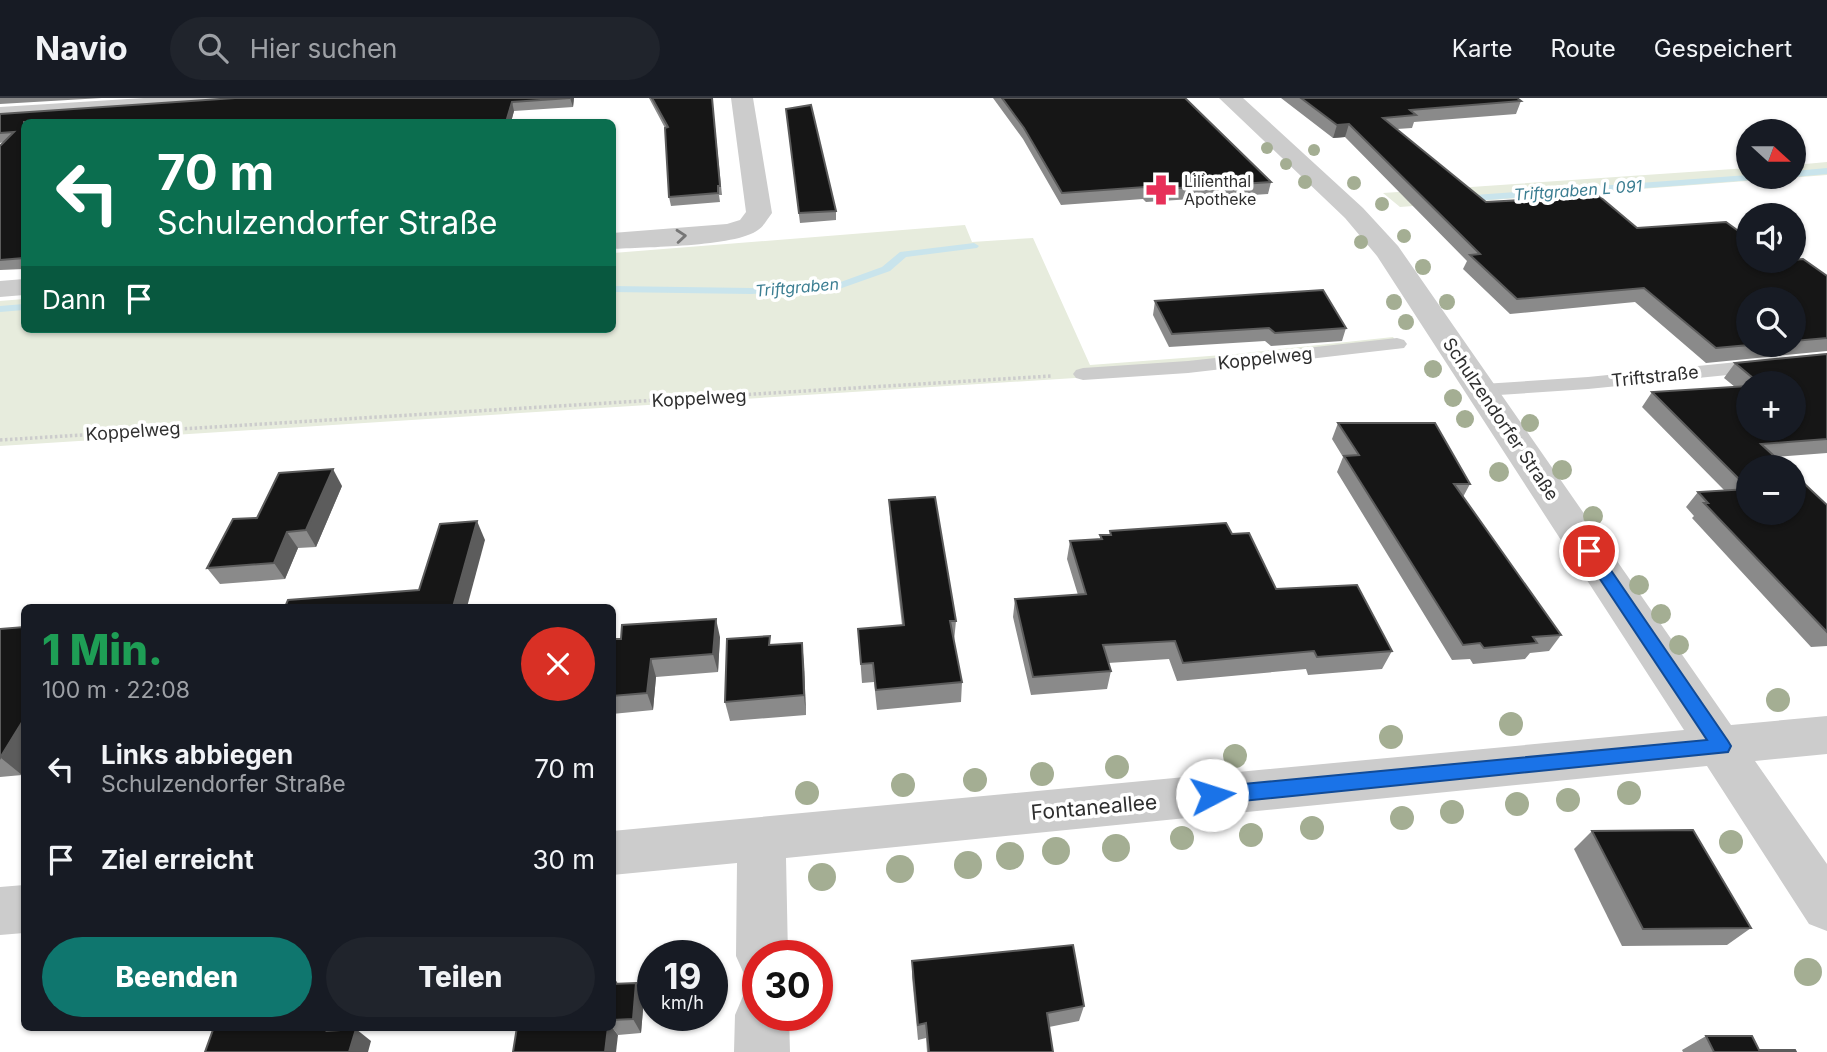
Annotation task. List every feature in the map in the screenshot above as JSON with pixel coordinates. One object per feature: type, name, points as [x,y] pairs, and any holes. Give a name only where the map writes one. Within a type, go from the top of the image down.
[{"type":"street","points":[[0,114],[242,98]]},
{"type":"street","points":[[616,241],[731,232],[750,225],[759,213],[742,98]]},
{"type":"street","name":"Schulzendorfer Straße","points":[[1230,98],[1356,215],[1388,252],[1827,907]]},
{"type":"street","points":[[0,289],[21,287]]},
{"type":"street","name":"Fontaneallee","points":[[616,853],[1827,735]]},
{"type":"street","points":[[761,839],[762,940]]},
{"type":"street","points":[[0,911],[21,909]]},
{"type":"street","points":[[762,1031],[762,1052]]},
{"type":"lane","name":"Koppelweg","points":[[1083,374],[1188,367],[1397,344]]},
{"type":"lane","name":"Triftstraße","points":[[1483,390],[1564,385],[1827,359]]},
{"type":"path","name":"Koppelweg","points":[[0,440],[412,412],[1083,374]]},
{"type":"shaded area","points":[[1827,162],[1827,175],[1806,177],[1806,164]]},
{"type":"shaded area","points":[[1736,169],[1736,182],[1400,207],[1383,193]]},
{"type":"shaded area","points":[[965,225],[972,242],[1033,238],[1090,365],[1236,354],[1393,337],[1400,348],[1170,372],[0,446],[0,301],[21,299],[21,333],[616,333],[616,253]]},
{"type":"building","points":[[235,98],[570,98],[512,102],[507,119],[21,119],[21,258],[0,260],[0,146],[14,132],[0,133],[0,114]]},
{"type":"building","points":[[652,98],[712,98],[720,186],[718,193],[669,197],[665,128],[668,127]]},
{"type":"building","points":[[1002,98],[1185,98],[1271,182],[1062,193],[1024,128]]},
{"type":"building","points":[[1301,98],[1517,98],[1521,101],[1410,110],[1416,115],[1383,118],[1486,202],[1599,196],[1637,228],[1726,222],[1736,229],[1736,273],[1806,273],[1806,261],[1827,276],[1827,338],[1806,340],[1806,287],[1736,287],[1736,346],[1716,348],[1644,288],[1517,299],[1470,255],[1480,254],[1349,124],[1337,125]]},
{"type":"building","points":[[811,105],[836,211],[799,213],[786,109]]},
{"type":"building","points":[[1323,290],[1346,328],[1275,333],[1269,328],[1172,334],[1155,301]]},
{"type":"building","points":[[1827,354],[1827,439],[1806,441],[1806,371],[1745,371],[1735,363]]},
{"type":"building","points":[[1736,387],[1736,441],[1801,441],[1761,444],[1773,455],[1736,455],[1736,476],[1652,392]]},
{"type":"building","points":[[1338,423],[1435,423],[1470,484],[1454,484],[1561,635],[1533,637],[1537,643],[1484,648],[1480,643],[1463,645],[1344,456],[1359,455]]},
{"type":"building","points":[[333,469],[306,530],[287,532],[274,563],[207,568],[233,519],[257,518],[279,473]]},
{"type":"building","points":[[1806,485],[1827,505],[1827,632],[1704,503],[1708,503],[1698,492],[1736,490],[1736,525],[1806,525]]},
{"type":"building","points":[[935,497],[956,621],[950,621],[962,682],[876,690],[873,663],[861,664],[858,629],[904,625],[889,500]]},
{"type":"building","points":[[477,521],[454,604],[286,604],[288,600],[419,590],[440,524]]},
{"type":"building","points":[[1226,523],[1232,534],[1249,533],[1276,589],[1357,585],[1392,651],[1317,657],[1314,651],[1183,663],[1175,641],[1103,645],[1111,671],[1033,677],[1015,599],[1086,594],[1070,541],[1102,539],[1100,535],[1111,535],[1110,531]]},
{"type":"building","points":[[716,619],[713,654],[651,659],[647,693],[616,696],[616,639],[621,639],[622,625]]},
{"type":"building","points":[[21,627],[21,724],[0,758],[0,629]]},
{"type":"building","points":[[770,636],[769,645],[802,643],[804,695],[725,702],[727,639]]},
{"type":"building","points":[[1693,830],[1751,928],[1643,929],[1592,831]]},
{"type":"building","points":[[1073,945],[1084,1006],[1047,1013],[1053,1052],[929,1052],[926,1023],[918,1025],[912,961]]},
{"type":"building","points":[[636,983],[633,1019],[616,1020],[616,984]]},
{"type":"building","points":[[213,1031],[355,1031],[349,1052],[205,1052]]},
{"type":"building","points":[[516,1031],[608,1031],[605,1052],[513,1052]]},
{"type":"building","points":[[1706,1036],[1752,1036],[1759,1050],[1796,1052],[1714,1052]]},
{"type":"waterway","name":"Triftgraben L 091","points":[[1806,173],[1827,171]]},
{"type":"waterway","name":"Triftgraben L 091","points":[[1461,199],[1736,178]]},
{"type":"waterway","name":"Triftgraben","points":[[616,289],[751,291],[839,286],[886,269],[903,254],[974,246]]},
{"type":"waterway","name":"Triftgraben","points":[[0,309],[21,307]]},
{"type":"place","name":"Lilienthal Apotheke","points":[[1161,190]]},
{"type":"route","points":[[1212,795],[1721,746],[1589,551]]}]
